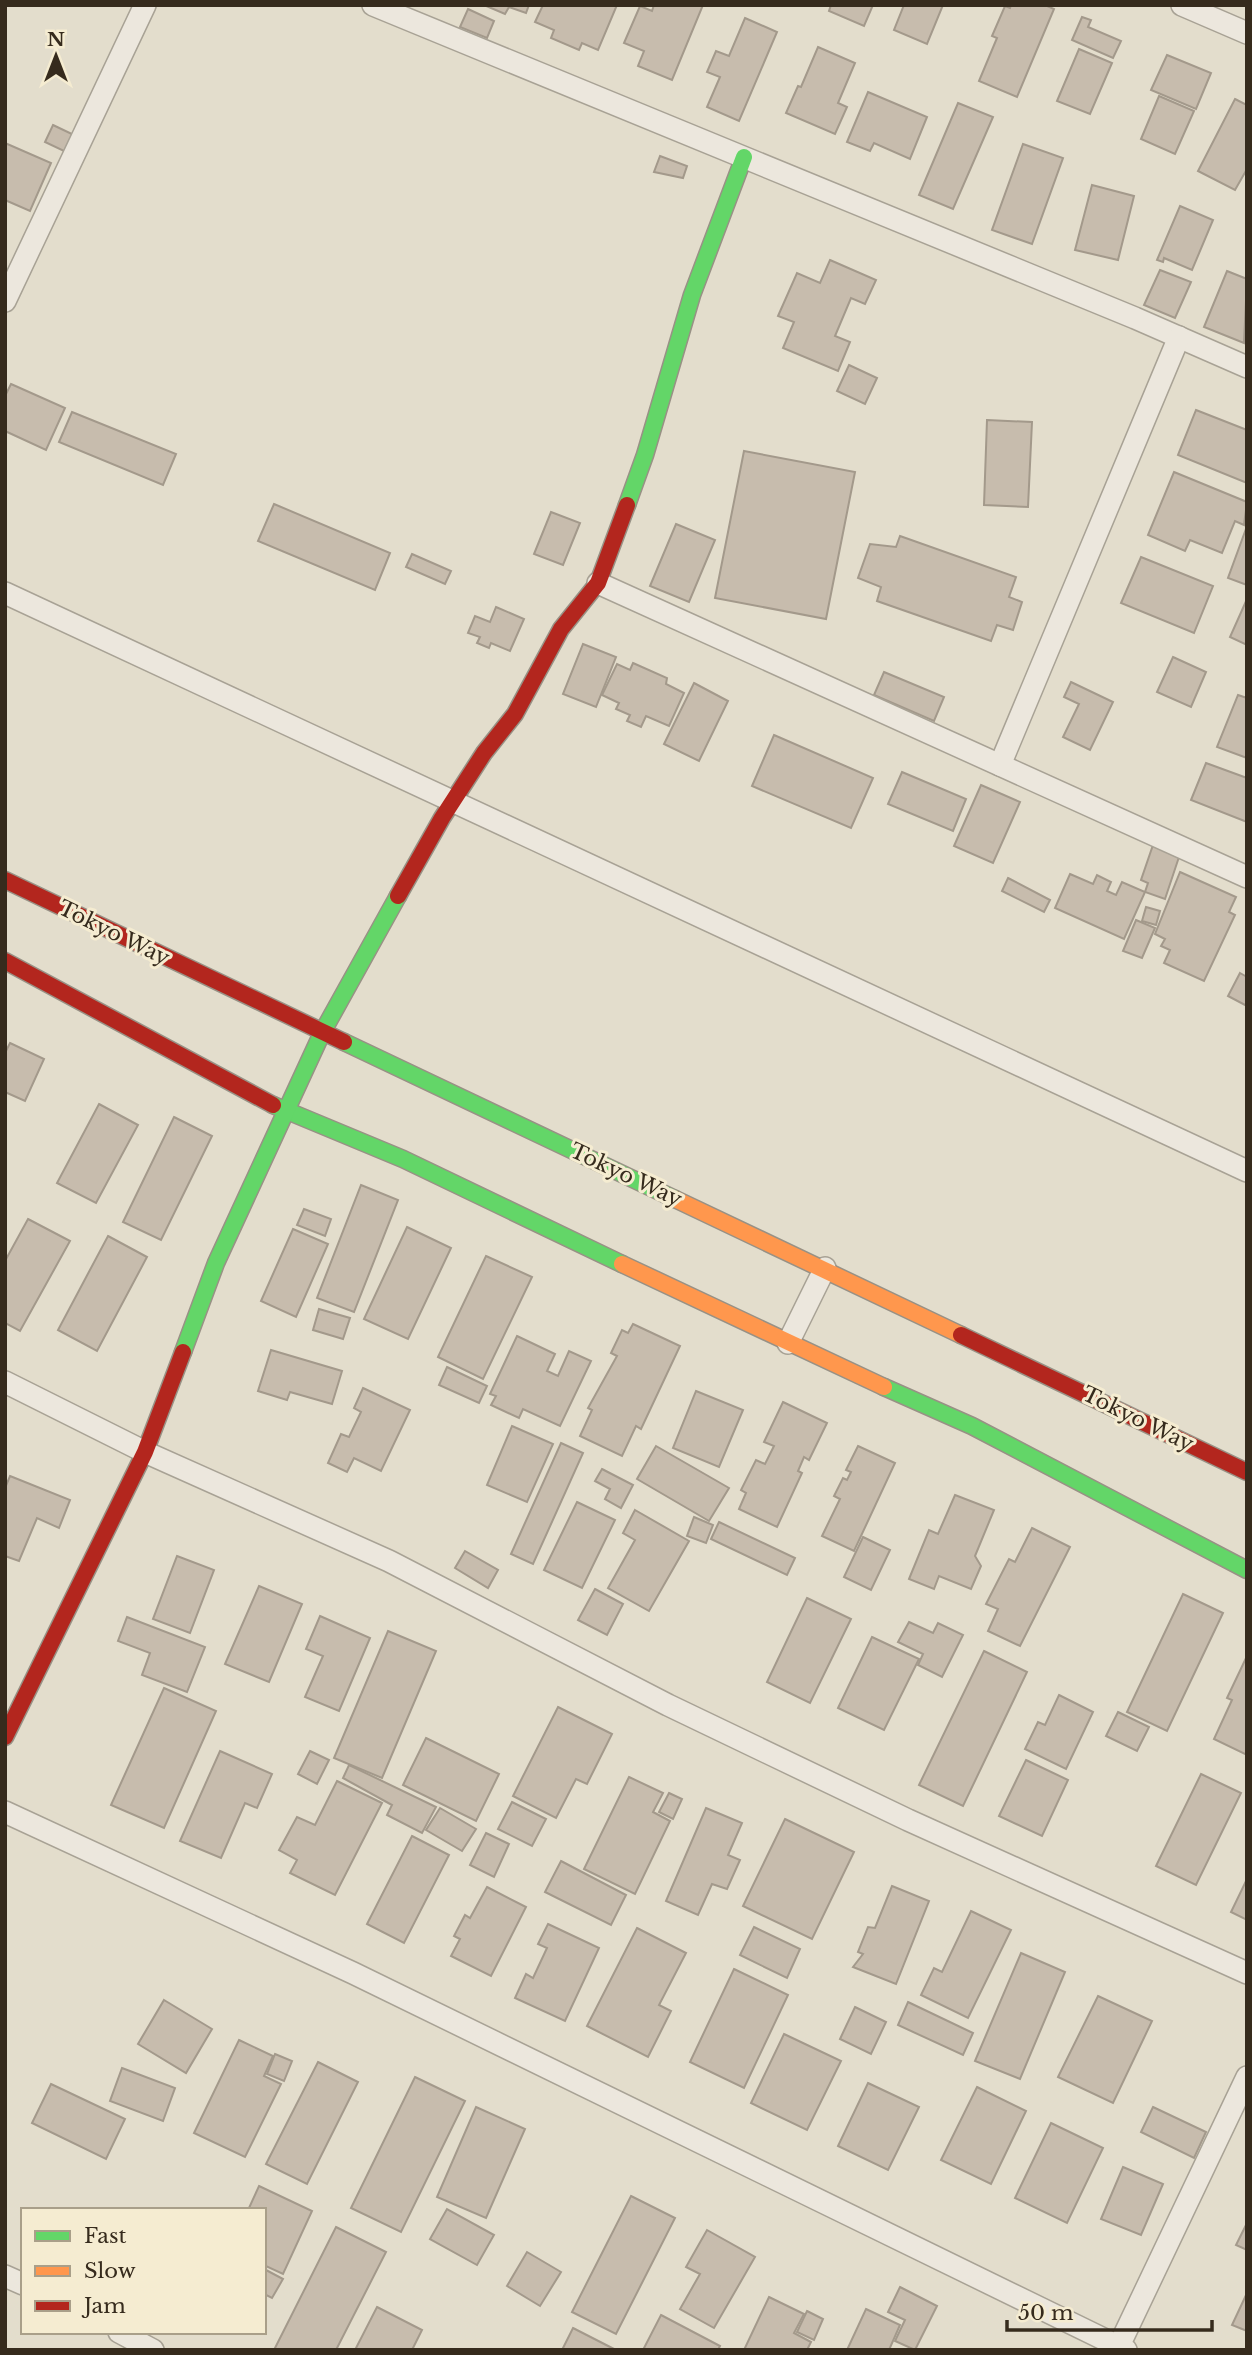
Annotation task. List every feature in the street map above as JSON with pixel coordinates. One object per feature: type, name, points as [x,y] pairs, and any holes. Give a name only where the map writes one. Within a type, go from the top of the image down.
[{"type":"street","points":[[5,301],[145,5]]},
{"type":"street","points":[[373,5],[404,11],[744,157],[1247,367]]},
{"type":"street","points":[[1182,5],[1247,33]]},
{"type":"street","points":[[5,1737],[145,1451],[216,1263],[284,1111],[323,1033],[411,870],[452,802],[484,753],[515,714],[561,629],[598,583],[645,454],[692,295],[744,157]]},
{"type":"street","points":[[1000,765],[1179,337]]},
{"type":"street","points":[[598,583],[1247,877]]},
{"type":"street","points":[[5,593],[1247,1171]]},
{"type":"street","name":"Tokyo Way","points":[[5,880],[323,1033],[825,1268],[1247,1472]]},
{"type":"street","points":[[5,961],[284,1111],[403,1159],[788,1343],[993,1436],[1247,1570]]},
{"type":"street","points":[[788,1343],[825,1268]]},
{"type":"street","points":[[5,1382],[145,1451],[389,1561],[668,1705],[883,1808],[1247,1973]]},
{"type":"street","points":[[5,1812],[353,1973],[1120,2349],[1247,2077]]},
{"type":"street","points":[[5,2276],[21,2283]]},
{"type":"street","points":[[123,2334],[153,2350]]},
{"type":"building","points":[[484,5],[529,5],[526,13],[509,7],[505,14]]},
{"type":"building","points":[[543,5],[617,5],[598,50],[582,43],[579,50],[551,38],[554,30],[535,22]]},
{"type":"building","points":[[654,5],[703,5],[672,80],[638,66],[644,51],[624,43],[640,6],[652,11]]},
{"type":"building","points":[[831,5],[873,5],[864,26],[829,11]]},
{"type":"building","points":[[904,5],[943,5],[927,44],[894,30]]},
{"type":"building","points":[[1011,5],[1045,5],[1054,9],[1017,97],[979,81],[997,38],[992,36],[1005,6],[1010,8]]},
{"type":"building","points":[[468,9],[494,21],[487,38],[460,27]]},
{"type":"building","points":[[1082,17],[1091,20],[1088,27],[1121,41],[1113,58],[1072,40]]},
{"type":"building","points":[[745,18],[777,32],[739,121],[707,107],[720,77],[707,72],[716,51],[729,56]]},
{"type":"building","points":[[818,47],[855,63],[838,103],[847,107],[835,134],[786,113],[798,86],[801,87]]},
{"type":"building","points":[[1079,49],[1112,63],[1090,114],[1057,101]]},
{"type":"building","points":[[1167,55],[1211,73],[1196,109],[1151,90]]},
{"type":"building","points":[[868,92],[927,117],[910,159],[874,143],[870,151],[847,142]]},
{"type":"building","points":[[1159,96],[1194,111],[1175,154],[1141,139]]},
{"type":"building","points":[[1235,99],[1247,105],[1247,169],[1235,190],[1198,171]]},
{"type":"building","points":[[958,103],[993,117],[953,209],[919,195]]},
{"type":"building","points":[[53,125],[74,135],[66,152],[45,142]]},
{"type":"building","points":[[5,143],[51,163],[30,211],[5,200]]},
{"type":"building","points":[[1023,144],[1063,158],[1032,244],[992,230]]},
{"type":"building","points":[[660,156],[687,166],[683,178],[654,172]]},
{"type":"building","points":[[1092,185],[1134,196],[1118,260],[1075,250]]},
{"type":"building","points":[[1180,206],[1213,220],[1192,270],[1164,258],[1163,262],[1157,260]]},
{"type":"building","points":[[830,260],[876,280],[865,304],[851,298],[835,336],[850,342],[838,371],[783,348],[794,322],[778,316],[797,273],[820,283]]},
{"type":"building","points":[[1160,270],[1191,282],[1175,318],[1144,305]]},
{"type":"building","points":[[1227,271],[1247,279],[1244,343],[1204,327]]},
{"type":"building","points":[[849,365],[877,378],[865,404],[837,391]]},
{"type":"building","points":[[11,384],[65,408],[46,450],[5,431],[5,396]]},
{"type":"building","points":[[1196,410],[1247,430],[1247,483],[1178,455]]},
{"type":"building","points":[[72,412],[176,454],[163,485],[59,442]]},
{"type":"building","points":[[987,420],[1032,422],[1028,507],[984,505]]},
{"type":"building","points":[[744,451],[855,472],[826,619],[715,598]]},
{"type":"building","points":[[1174,472],[1247,502],[1244,525],[1235,521],[1222,553],[1190,540],[1185,551],[1148,535]]},
{"type":"building","points":[[274,504],[390,553],[375,590],[258,541]]},
{"type":"building","points":[[551,512],[580,523],[563,565],[534,554]]},
{"type":"building","points":[[676,524],[715,540],[689,602],[650,586]]},
{"type":"building","points":[[1247,526],[1247,585],[1228,578]]},
{"type":"building","points":[[900,536],[1016,577],[1009,597],[1022,602],[1013,630],[997,625],[991,641],[877,601],[881,587],[858,578],[870,544],[896,547]]},
{"type":"building","points":[[412,554],[451,571],[445,584],[406,567]]},
{"type":"building","points":[[1141,557],[1213,586],[1194,633],[1121,603]]},
{"type":"building","points":[[1247,599],[1247,645],[1230,637]]},
{"type":"building","points":[[496,607],[524,619],[510,651],[491,643],[489,648],[477,643],[480,637],[468,633],[475,616],[490,622]]},
{"type":"building","points":[[583,644],[616,657],[596,707],[563,694]]},
{"type":"building","points":[[1173,657],[1206,672],[1191,707],[1157,692]]},
{"type":"building","points":[[633,663],[667,678],[666,684],[684,693],[669,726],[646,716],[641,727],[627,721],[630,715],[616,709],[619,703],[602,695],[617,664],[630,670]]},
{"type":"building","points":[[884,672],[944,697],[934,721],[874,695]]},
{"type":"building","points":[[1071,682],[1113,702],[1090,750],[1063,737],[1079,704],[1064,697]]},
{"type":"building","points":[[694,683],[728,701],[699,761],[664,744]]},
{"type":"building","points":[[1238,695],[1247,698],[1247,758],[1217,747]]},
{"type":"building","points":[[774,735],[873,778],[851,828],[752,786]]},
{"type":"building","points":[[1206,763],[1247,778],[1247,822],[1191,800]]},
{"type":"building","points":[[902,772],[966,799],[953,831],[888,804]]},
{"type":"building","points":[[981,785],[1020,802],[993,863],[954,846]]},
{"type":"building","points":[[1153,845],[1180,854],[1165,899],[1145,892],[1148,883],[1141,880]]},
{"type":"building","points":[[1180,872],[1236,897],[1229,912],[1235,915],[1204,981],[1164,963],[1170,950],[1161,946],[1165,939],[1155,934]]},
{"type":"building","points":[[1070,874],[1093,884],[1097,875],[1111,882],[1107,891],[1116,895],[1122,882],[1145,892],[1124,939],[1055,908]]},
{"type":"building","points":[[1008,878],[1050,900],[1044,912],[1002,891]]},
{"type":"building","points":[[1146,907],[1160,911],[1156,925],[1142,921]]},
{"type":"building","points":[[1136,920],[1155,928],[1142,958],[1123,951]]},
{"type":"building","points":[[1240,973],[1247,977],[1247,1006],[1228,996]]},
{"type":"building","points":[[10,1043],[44,1059],[25,1101],[5,1092],[5,1053]]},
{"type":"building","points":[[99,1104],[138,1125],[96,1203],[57,1183]]},
{"type":"building","points":[[174,1117],[212,1136],[161,1240],[123,1222]]},
{"type":"building","points":[[361,1185],[398,1200],[354,1312],[317,1298]]},
{"type":"building","points":[[304,1209],[331,1219],[325,1236],[297,1225]]},
{"type":"building","points":[[28,1219],[70,1241],[20,1331],[5,1323],[5,1261]]},
{"type":"building","points":[[407,1227],[451,1248],[408,1339],[364,1319]]},
{"type":"building","points":[[293,1229],[328,1244],[296,1317],[261,1301]]},
{"type":"building","points":[[108,1236],[147,1257],[97,1351],[58,1330]]},
{"type":"building","points":[[486,1256],[532,1277],[483,1379],[438,1357]]},
{"type":"building","points":[[319,1309],[350,1318],[343,1339],[313,1330]]},
{"type":"building","points":[[633,1324],[680,1346],[641,1429],[636,1426],[622,1456],[580,1436],[592,1410],[588,1408],[617,1356],[611,1353],[622,1330],[628,1333]]},
{"type":"building","points":[[517,1336],[555,1354],[547,1371],[558,1376],[569,1351],[591,1361],[560,1426],[523,1409],[519,1418],[491,1405],[496,1396],[490,1394]]},
{"type":"building","points":[[271,1350],[342,1371],[332,1404],[290,1392],[287,1400],[258,1391]]},
{"type":"building","points":[[447,1367],[487,1386],[479,1403],[439,1385]]},
{"type":"building","points":[[363,1388],[410,1410],[381,1471],[354,1458],[347,1472],[328,1463],[341,1434],[349,1437],[361,1412],[354,1408]]},
{"type":"building","points":[[696,1391],[743,1410],[719,1467],[673,1448]]},
{"type":"building","points":[[783,1402],[827,1423],[809,1460],[804,1457],[798,1471],[802,1473],[777,1527],[739,1509],[746,1493],[741,1490],[756,1460],[765,1464],[774,1446],[764,1442]]},
{"type":"building","points":[[512,1426],[553,1444],[527,1502],[487,1485]]},
{"type":"building","points":[[561,1443],[583,1453],[533,1564],[511,1554]]},
{"type":"building","points":[[656,1446],[729,1488],[709,1521],[637,1479]]},
{"type":"building","points":[[858,1446],[895,1463],[854,1551],[822,1536],[840,1499],[834,1496],[843,1478],[847,1480],[851,1472],[846,1470]]},
{"type":"building","points":[[602,1469],[633,1485],[621,1508],[605,1499],[610,1489],[595,1481]]},
{"type":"building","points":[[10,1476],[70,1500],[59,1528],[37,1518],[19,1561],[5,1556],[5,1488]]},
{"type":"building","points":[[955,1495],[994,1510],[975,1556],[981,1566],[971,1589],[939,1576],[934,1589],[909,1579],[929,1530],[938,1534]]},
{"type":"building","points":[[577,1502],[615,1520],[582,1588],[544,1570]]},
{"type":"building","points":[[635,1510],[689,1541],[649,1611],[608,1588],[635,1540],[623,1533]]},
{"type":"building","points":[[694,1517],[713,1525],[706,1543],[687,1536]]},
{"type":"building","points":[[719,1522],[795,1558],[787,1575],[711,1539]]},
{"type":"building","points":[[1032,1528],[1070,1547],[1020,1646],[988,1631],[998,1609],[986,1604],[1009,1559],[1015,1562]]},
{"type":"building","points":[[863,1537],[890,1550],[871,1590],[844,1577]]},
{"type":"building","points":[[465,1551],[498,1570],[488,1588],[455,1568]]},
{"type":"building","points":[[177,1556],[214,1570],[190,1633],[153,1619]]},
{"type":"building","points":[[259,1586],[302,1604],[269,1682],[225,1664]]},
{"type":"building","points":[[595,1589],[623,1604],[607,1635],[578,1620]]},
{"type":"building","points":[[1183,1594],[1223,1613],[1167,1731],[1127,1712]]},
{"type":"building","points":[[807,1598],[851,1619],[810,1703],[767,1682]]},
{"type":"building","points":[[320,1616],[370,1638],[339,1711],[305,1697],[323,1656],[306,1649]]},
{"type":"building","points":[[127,1617],[205,1647],[187,1692],[142,1675],[150,1653],[118,1641]]},
{"type":"building","points":[[909,1622],[933,1633],[938,1623],[963,1635],[942,1677],[918,1665],[923,1654],[898,1642]]},
{"type":"building","points":[[388,1631],[436,1651],[382,1778],[334,1758]]},
{"type":"building","points":[[872,1637],[919,1659],[884,1730],[838,1708]]},
{"type":"building","points":[[984,1651],[1027,1672],[963,1806],[919,1785]]},
{"type":"building","points":[[1247,1656],[1247,1755],[1214,1739],[1232,1700],[1227,1698]]},
{"type":"building","points":[[164,1688],[216,1711],[164,1828],[111,1805]]},
{"type":"building","points":[[1059,1695],[1093,1712],[1066,1769],[1025,1749],[1038,1722],[1045,1725]]},
{"type":"building","points":[[558,1707],[612,1734],[587,1784],[576,1779],[556,1818],[513,1796]]},
{"type":"building","points":[[1118,1712],[1149,1727],[1137,1751],[1106,1736]]},
{"type":"building","points":[[426,1738],[499,1774],[476,1821],[403,1785]]},
{"type":"building","points":[[220,1751],[272,1774],[257,1808],[245,1803],[221,1858],[180,1841]]},
{"type":"building","points":[[310,1751],[329,1760],[317,1784],[298,1774]]},
{"type":"building","points":[[1026,1760],[1068,1780],[1042,1836],[999,1816]]},
{"type":"building","points":[[349,1765],[436,1807],[422,1833],[387,1815],[392,1805],[343,1778]]},
{"type":"building","points":[[1201,1774],[1241,1793],[1196,1885],[1156,1866]]},
{"type":"building","points":[[629,1777],[663,1793],[653,1812],[670,1821],[635,1894],[584,1869]]},
{"type":"building","points":[[337,1781],[382,1803],[335,1895],[290,1873],[297,1860],[279,1850],[297,1817],[315,1825]]},
{"type":"building","points":[[669,1793],[682,1799],[673,1819],[659,1812]]},
{"type":"building","points":[[512,1802],[546,1819],[532,1846],[498,1829]]},
{"type":"building","points":[[440,1808],[476,1829],[462,1851],[426,1830]]},
{"type":"building","points":[[706,1808],[742,1823],[728,1855],[740,1860],[727,1889],[712,1884],[698,1915],[666,1901]]},
{"type":"building","points":[[785,1819],[854,1852],[812,1939],[743,1906]]},
{"type":"building","points":[[486,1833],[509,1844],[494,1877],[470,1865]]},
{"type":"building","points":[[412,1836],[449,1855],[404,1943],[367,1924]]},
{"type":"building","points":[[561,1861],[626,1895],[611,1925],[545,1892]]},
{"type":"building","points":[[1247,1879],[1247,1920],[1231,1912]]},
{"type":"building","points":[[892,1886],[929,1901],[896,1984],[853,1967],[863,1954],[858,1952],[868,1927],[875,1928]]},
{"type":"building","points":[[487,1887],[526,1907],[491,1976],[451,1956],[460,1939],[454,1936],[465,1915],[470,1918]]},
{"type":"building","points":[[971,1911],[1011,1930],[968,2018],[921,1995],[934,1968],[942,1972]]},
{"type":"building","points":[[548,1924],[599,1948],[565,2021],[515,1998],[526,1974],[533,1978],[547,1948],[538,1944]]},
{"type":"building","points":[[754,1927],[800,1949],[787,1978],[740,1955]]},
{"type":"building","points":[[637,1928],[686,1953],[659,2005],[671,2011],[648,2057],[587,2026]]},
{"type":"building","points":[[1021,1953],[1065,1972],[1020,2079],[975,2061]]},
{"type":"building","points":[[734,1969],[788,1995],[744,2088],[690,2062]]},
{"type":"building","points":[[1098,1996],[1152,2021],[1113,2103],[1058,2077]]},
{"type":"building","points":[[164,2000],[212,2029],[186,2073],[138,2044]]},
{"type":"building","points":[[908,2002],[973,2033],[963,2055],[898,2025]]},
{"type":"building","points":[[855,2007],[886,2022],[871,2054],[840,2039]]},
{"type":"building","points":[[784,2034],[841,2061],[807,2130],[751,2103]]},
{"type":"building","points":[[239,2040],[273,2056],[264,2076],[281,2084],[245,2157],[194,2133]]},
{"type":"building","points":[[275,2054],[292,2061],[284,2081],[267,2074]]},
{"type":"building","points":[[318,2062],[358,2082],[307,2184],[266,2164]]},
{"type":"building","points":[[122,2068],[175,2088],[163,2121],[110,2101]]},
{"type":"building","points":[[415,2077],[465,2101],[401,2232],[351,2208]]},
{"type":"building","points":[[868,2083],[919,2107],[888,2170],[838,2146]]},
{"type":"building","points":[[51,2084],[125,2119],[106,2159],[32,2123]]},
{"type":"building","points":[[977,2087],[1026,2111],[991,2184],[941,2160]]},
{"type":"building","points":[[476,2107],[525,2129],[486,2218],[437,2197]]},
{"type":"building","points":[[1153,2107],[1206,2132],[1194,2158],[1141,2132]]},
{"type":"building","points":[[1051,2123],[1103,2148],[1067,2223],[1015,2198]]},
{"type":"building","points":[[1123,2167],[1163,2184],[1141,2235],[1101,2219]]},
{"type":"building","points":[[259,2186],[312,2211],[283,2274],[266,2266],[266,2208],[249,2208]]},
{"type":"building","points":[[631,2196],[675,2218],[616,2334],[572,2312]]},
{"type":"building","points":[[447,2209],[494,2235],[477,2265],[430,2239]]},
{"type":"building","points":[[1247,2223],[1247,2250],[1236,2245]]},
{"type":"building","points":[[336,2227],[386,2252],[336,2350],[274,2350]]},
{"type":"building","points":[[707,2230],[755,2257],[714,2328],[680,2309],[700,2274],[686,2267]]},
{"type":"building","points":[[527,2252],[561,2272],[540,2306],[507,2286]]},
{"type":"building","points":[[266,2270],[283,2279],[272,2298],[266,2295]]},
{"type":"building","points":[[900,2287],[937,2306],[915,2350],[895,2341],[905,2320],[888,2312]]},
{"type":"building","points":[[1247,2293],[1247,2331],[1232,2325]]},
{"type":"building","points":[[769,2297],[804,2314],[794,2333],[811,2342],[807,2350],[744,2350]]},
{"type":"building","points":[[377,2307],[422,2330],[412,2350],[355,2350]]},
{"type":"building","points":[[866,2309],[900,2325],[889,2350],[847,2350]]},
{"type":"building","points":[[807,2311],[823,2319],[814,2340],[797,2332]]},
{"type":"building","points":[[661,2315],[720,2346],[718,2350],[643,2350]]},
{"type":"building","points":[[573,2328],[616,2350],[562,2350]]},
{"type":"traffic: fast","points":[[627,505],[645,455],[692,295],[744,157]]},
{"type":"traffic: fast","points":[[183,1352],[216,1263],[322,1033],[398,896]]},
{"type":"traffic: fast","points":[[344,1042],[675,1199]]},
{"type":"traffic: fast","points":[[273,1105],[403,1159],[622,1264]]},
{"type":"traffic: fast","points":[[884,1387],[972,1426],[1247,1570]]},
{"type":"traffic: slow","points":[[675,1199],[961,1335]]},
{"type":"traffic: slow","points":[[622,1264],[884,1387]]},
{"type":"traffic: jam","points":[[398,896],[442,818],[484,753],[515,714],[561,629],[598,583],[627,505]]},
{"type":"traffic: jam","points":[[5,880],[344,1042]]},
{"type":"traffic: jam","points":[[5,961],[273,1105]]},
{"type":"traffic: jam","points":[[961,1335],[1247,1472]]},
{"type":"traffic: jam","points":[[5,1737],[145,1452],[183,1352]]}]
